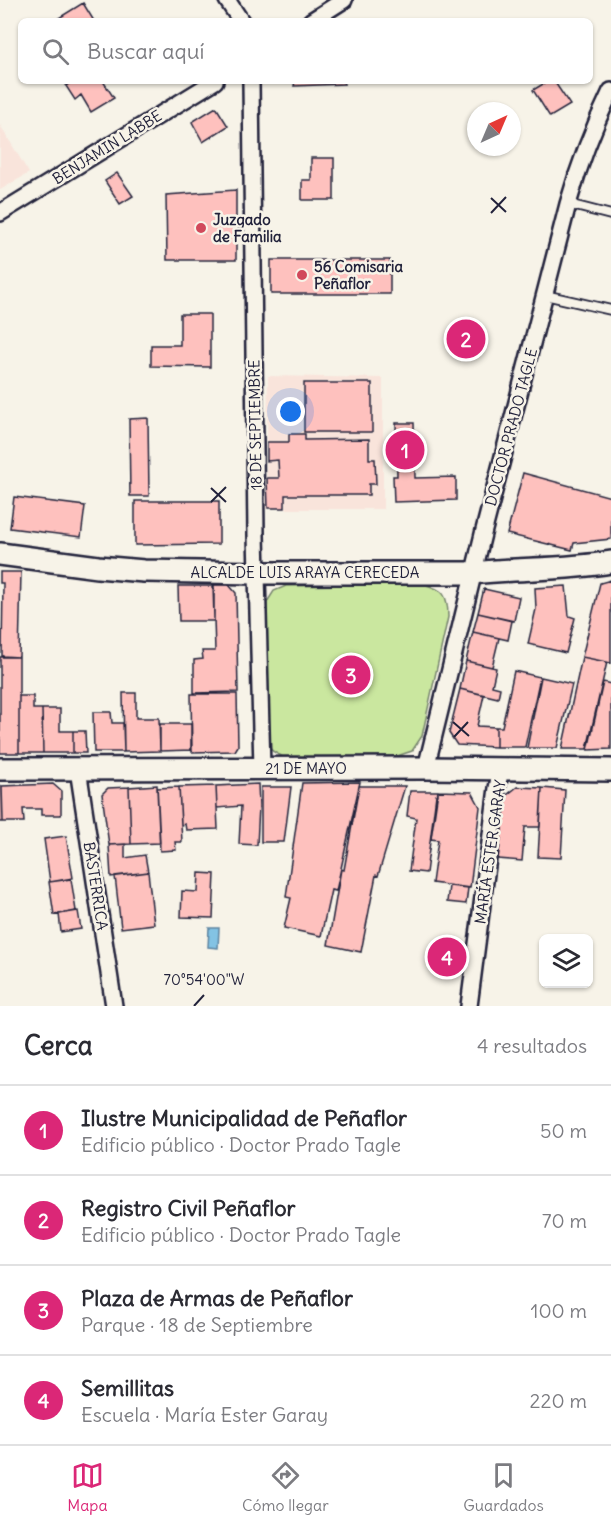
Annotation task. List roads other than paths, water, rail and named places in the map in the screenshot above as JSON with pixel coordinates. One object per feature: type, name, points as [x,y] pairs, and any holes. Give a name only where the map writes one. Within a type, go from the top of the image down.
[{"type":"main road","name":"ALCALDE LUIS ARAYA CERECEDA","points":[[0,554],[98,567],[257,573],[473,573],[585,566],[611,562]]},
{"type":"main road","name":"21 DE MAYO","points":[[0,769],[611,770]]},
{"type":"street","points":[[227,0],[239,18]]},
{"type":"street","points":[[316,18],[344,0]]},
{"type":"street","name":"BENJAMIN LABBE","points":[[0,213],[209,84]]},
{"type":"street","name":"18 DE SEPTIEMBRE","points":[[251,84],[257,573],[262,769]]},
{"type":"street","name":"DOCTOR PRADO TAGLE","points":[[426,768],[473,573],[568,204],[582,157],[611,91]]},
{"type":"street","name":"BASTERRICA","points":[[78,769],[113,1005]]},
{"type":"street","name":"MARÍA ESTER GARAY","points":[[469,1006],[501,769]]},
{"type":"lane","points":[[568,204],[611,215]]},
{"type":"lane","points":[[545,295],[611,310]]},
{"type":"water","points":[[209,928],[219,928],[218,948],[208,947]]},
{"type":"place","name":"Juzgado de Familia","points":[[201,228]]},
{"type":"place","name":"56 Comisaria Peñaflor","points":[[302,275]]},
{"type":"place","name":"Registro Civil Peñaflor","points":[[466,339]]},
{"type":"place","name":"Ilustre Municipalidad de Peñaflor","points":[[405,450]]},
{"type":"place","name":"Plaza de Armas de Peñaflor","points":[[351,675]]},
{"type":"place","name":"Semillitas","points":[[447,957]]}]
